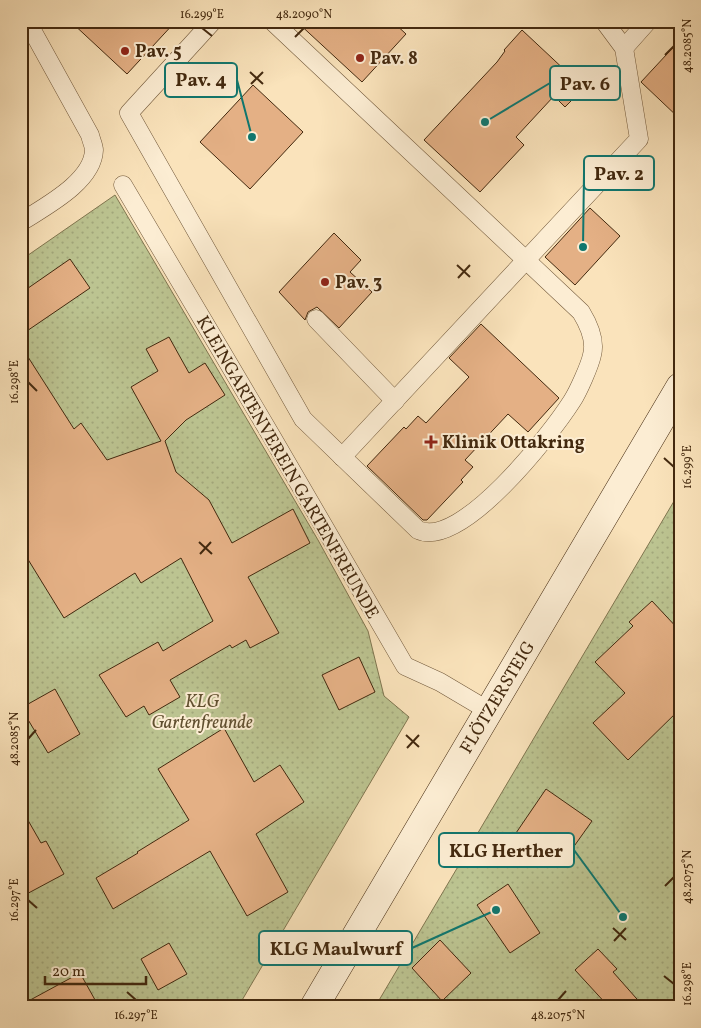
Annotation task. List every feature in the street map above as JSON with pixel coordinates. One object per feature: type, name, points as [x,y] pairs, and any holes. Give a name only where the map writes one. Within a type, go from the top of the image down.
[{"type":"main road","name":"FLÖTZERSTEIG","points":[[314,1007],[680,387]]},
{"type":"lane","points":[[21,222],[80,180],[89,166],[94,151],[90,135],[26,21]]},
{"type":"lane","points":[[213,21],[129,113],[303,419],[418,530],[426,534],[443,531],[465,520],[490,499],[542,442],[573,400],[592,355],[592,339],[589,325],[582,312],[272,21]]},
{"type":"lane","points":[[342,457],[638,139],[624,48],[604,21]]},
{"type":"lane","points":[[624,48],[648,21]]},
{"type":"lane","name":"KLEINGARTENVEREIN GARTENFREUNDE","points":[[123,185],[272,437],[404,666],[440,682],[489,711]]},
{"type":"lane","points":[[316,319],[395,401]]},
{"type":"green space","name":"KLG Gartenfreunde","points":[[115,195],[318,540],[368,631],[384,696],[409,717],[238,1007],[21,1007],[21,260]]},
{"type":"green space","points":[[680,491],[680,1007],[375,1007]]},
{"type":"building","name":"Pav. 5","points":[[70,21],[176,21],[127,74]]},
{"type":"building","name":"Pav. 8","points":[[296,21],[392,21],[406,34],[362,82]]},
{"type":"building","points":[[522,30],[584,88],[565,107],[554,96],[516,137],[524,145],[480,192],[424,140],[497,62],[504,50]]},
{"type":"building","points":[[680,40],[680,119],[641,82]]},
{"type":"building","points":[[253,85],[303,132],[250,189],[200,142]]},
{"type":"building","points":[[590,208],[620,236],[575,285],[545,257]]},
{"type":"building","name":"Pav. 3","points":[[334,233],[361,260],[350,272],[372,292],[339,328],[317,307],[308,312],[305,320],[279,292]]},
{"type":"building","points":[[70,259],[90,288],[21,335],[21,293]]},
{"type":"building","points":[[481,324],[559,398],[528,432],[508,414],[465,460],[473,467],[461,480],[463,482],[427,520],[423,520],[367,466],[404,427],[406,429],[418,416],[426,423],[469,377],[449,358]]},
{"type":"building","points":[[169,337],[189,373],[205,363],[225,395],[186,420],[165,441],[176,472],[209,500],[232,543],[293,509],[310,543],[248,577],[279,633],[250,648],[246,640],[232,648],[230,645],[170,680],[180,697],[149,715],[144,706],[126,717],[99,675],[158,642],[163,651],[213,621],[181,558],[141,583],[135,573],[64,618],[21,548],[21,346],[74,429],[81,423],[107,460],[161,441],[131,387],[158,371],[146,349]]},
{"type":"building","points":[[652,601],[680,631],[680,709],[628,760],[593,723],[625,693],[595,662],[633,626],[629,622]]},
{"type":"building","points":[[359,657],[375,692],[339,710],[322,675]]},
{"type":"building","points":[[55,689],[80,734],[48,753],[21,708]]},
{"type":"building","points":[[224,728],[254,782],[280,765],[304,802],[256,834],[288,892],[247,916],[210,851],[113,909],[96,878],[189,820],[158,769]]},
{"type":"building","points":[[546,789],[592,821],[565,859],[555,859],[516,833]]},
{"type":"building","points":[[21,808],[41,843],[46,841],[64,874],[21,897]]},
{"type":"building","points":[[508,884],[540,933],[510,953],[477,905]]},
{"type":"building","points":[[440,940],[471,973],[442,1001],[412,968]]},
{"type":"building","points":[[169,943],[187,974],[158,990],[141,959]]},
{"type":"building","points":[[598,949],[617,969],[613,972],[644,1007],[609,1007],[575,970]]},
{"type":"building","points":[[80,973],[99,1007],[21,1007],[21,1005]]},
{"type":"place","name":"Pav. 5","points":[[125,51]]},
{"type":"place","name":"Pav. 8","points":[[360,58]]},
{"type":"place","name":"Pav. 6","points":[[485,122]]},
{"type":"place","name":"Pav. 4","points":[[252,137]]},
{"type":"place","name":"Pav. 2","points":[[583,247]]},
{"type":"place","name":"Pav. 3","points":[[325,282]]},
{"type":"place","name":"Klinik Ottakring","points":[[431,442]]},
{"type":"place","name":"KLG Maulwurf","points":[[496,910]]},
{"type":"place","name":"KLG Herther","points":[[623,917]]}]
